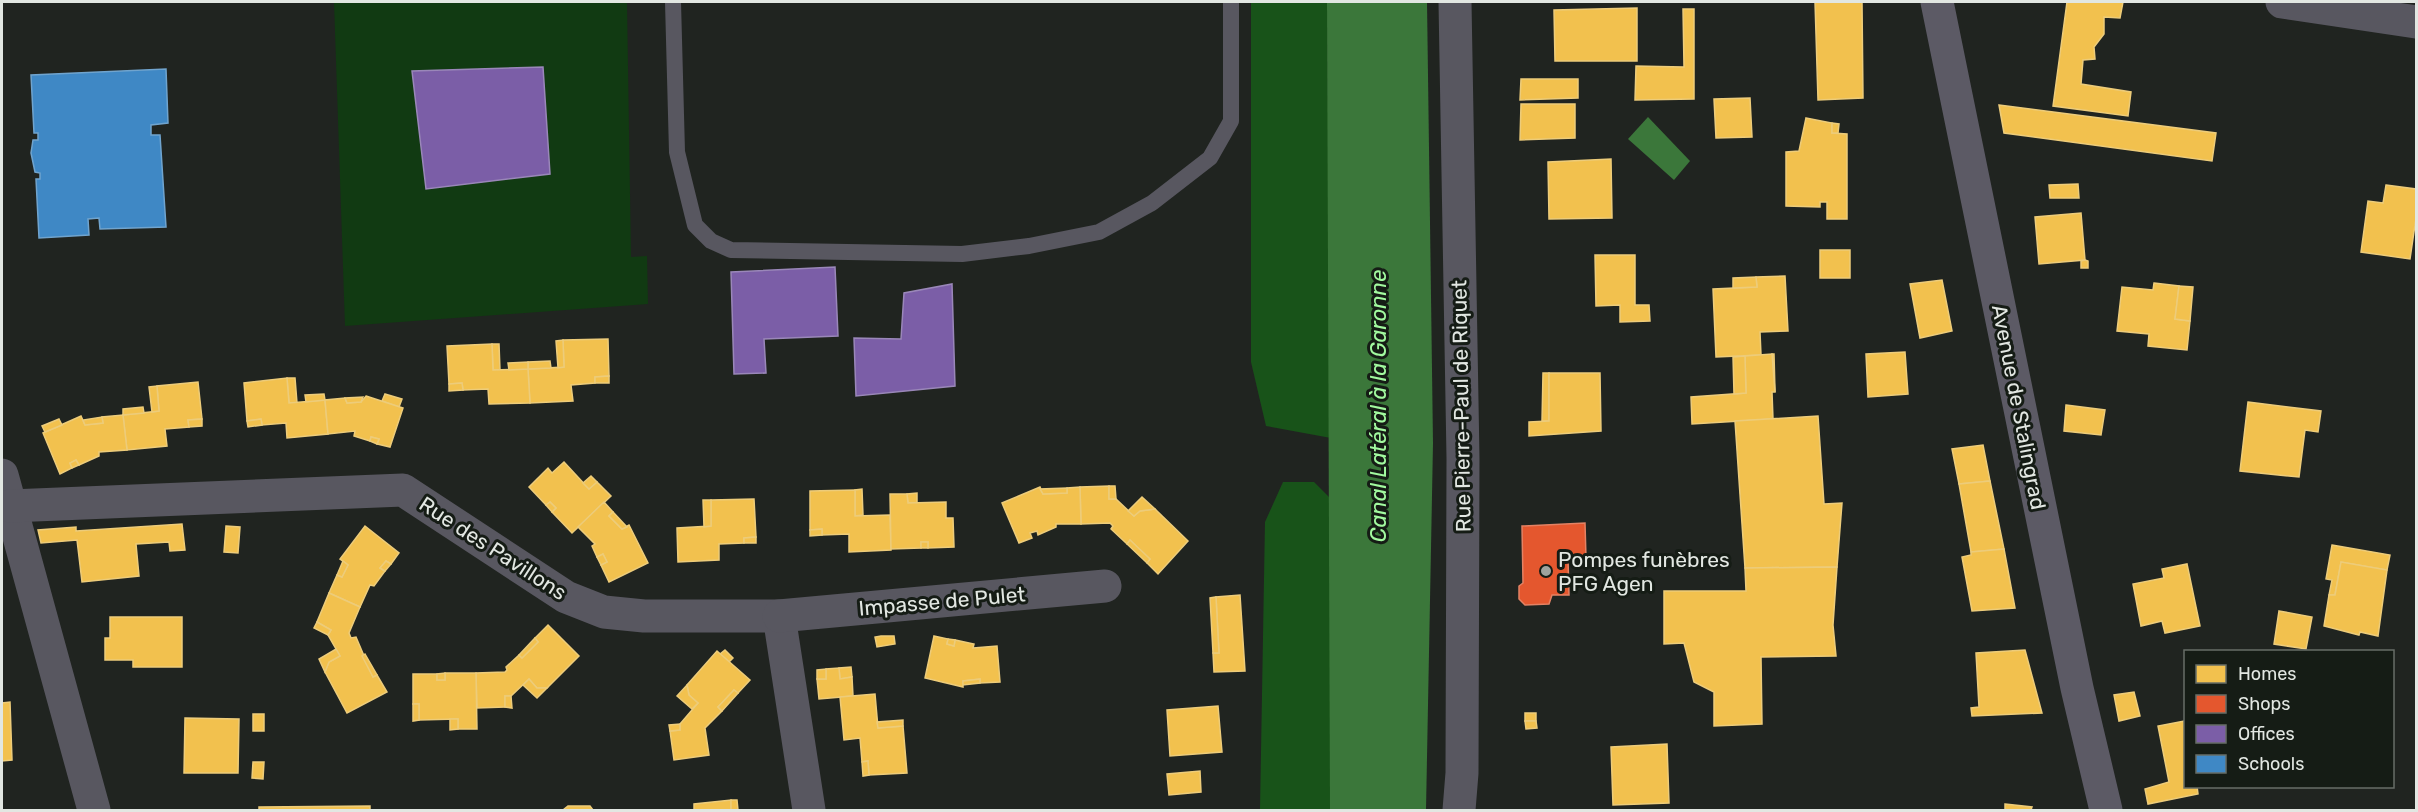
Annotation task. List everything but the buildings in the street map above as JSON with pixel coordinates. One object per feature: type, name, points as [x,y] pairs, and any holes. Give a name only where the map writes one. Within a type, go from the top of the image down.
[{"type":"main road","name":"Avenue de Stalingrad","points":[[1937,2],[2077,688],[2106,810]]},
{"type":"street","name":"Rue Pierre-Paul de Riquet","points":[[1455,2],[1463,458],[1462,761],[1459,810]]},
{"type":"street","points":[[2282,2],[2416,22]]},
{"type":"street","points":[[6,490],[94,810]]},
{"type":"street","name":"Rue des Pavillons","points":[[6,490],[257,494],[403,490],[566,597],[604,612],[656,616],[779,616]]},
{"type":"street","name":"Impasse de Pulet","points":[[779,616],[1104,586]]},
{"type":"street","points":[[779,616],[809,810]]},
{"type":"lane","points":[[673,2],[677,152],[695,225],[711,242],[731,250],[962,254],[1029,246],[1099,232],[1152,203],[1210,158],[1231,121],[1231,2]]},
{"type":"shaded area","points":[[334,2],[627,2],[631,257],[647,256],[648,304],[345,326]]},
{"type":"shaded area","points":[[1251,2],[1327,2],[1331,438],[1266,426],[1251,362]]},
{"type":"shaded area","points":[[1283,482],[1314,482],[1331,499],[1330,810],[1260,810],[1265,522]]},
{"type":"water","name":"Canal Latéral à la Garonne","points":[[1327,2],[1427,2],[1433,443],[1426,810],[1330,810]]},
{"type":"water","points":[[1648,117],[1690,161],[1674,180],[1628,139]]},
{"type":"place","name":"Pompes funèbres PFG Agen","points":[[1546,571]]}]
